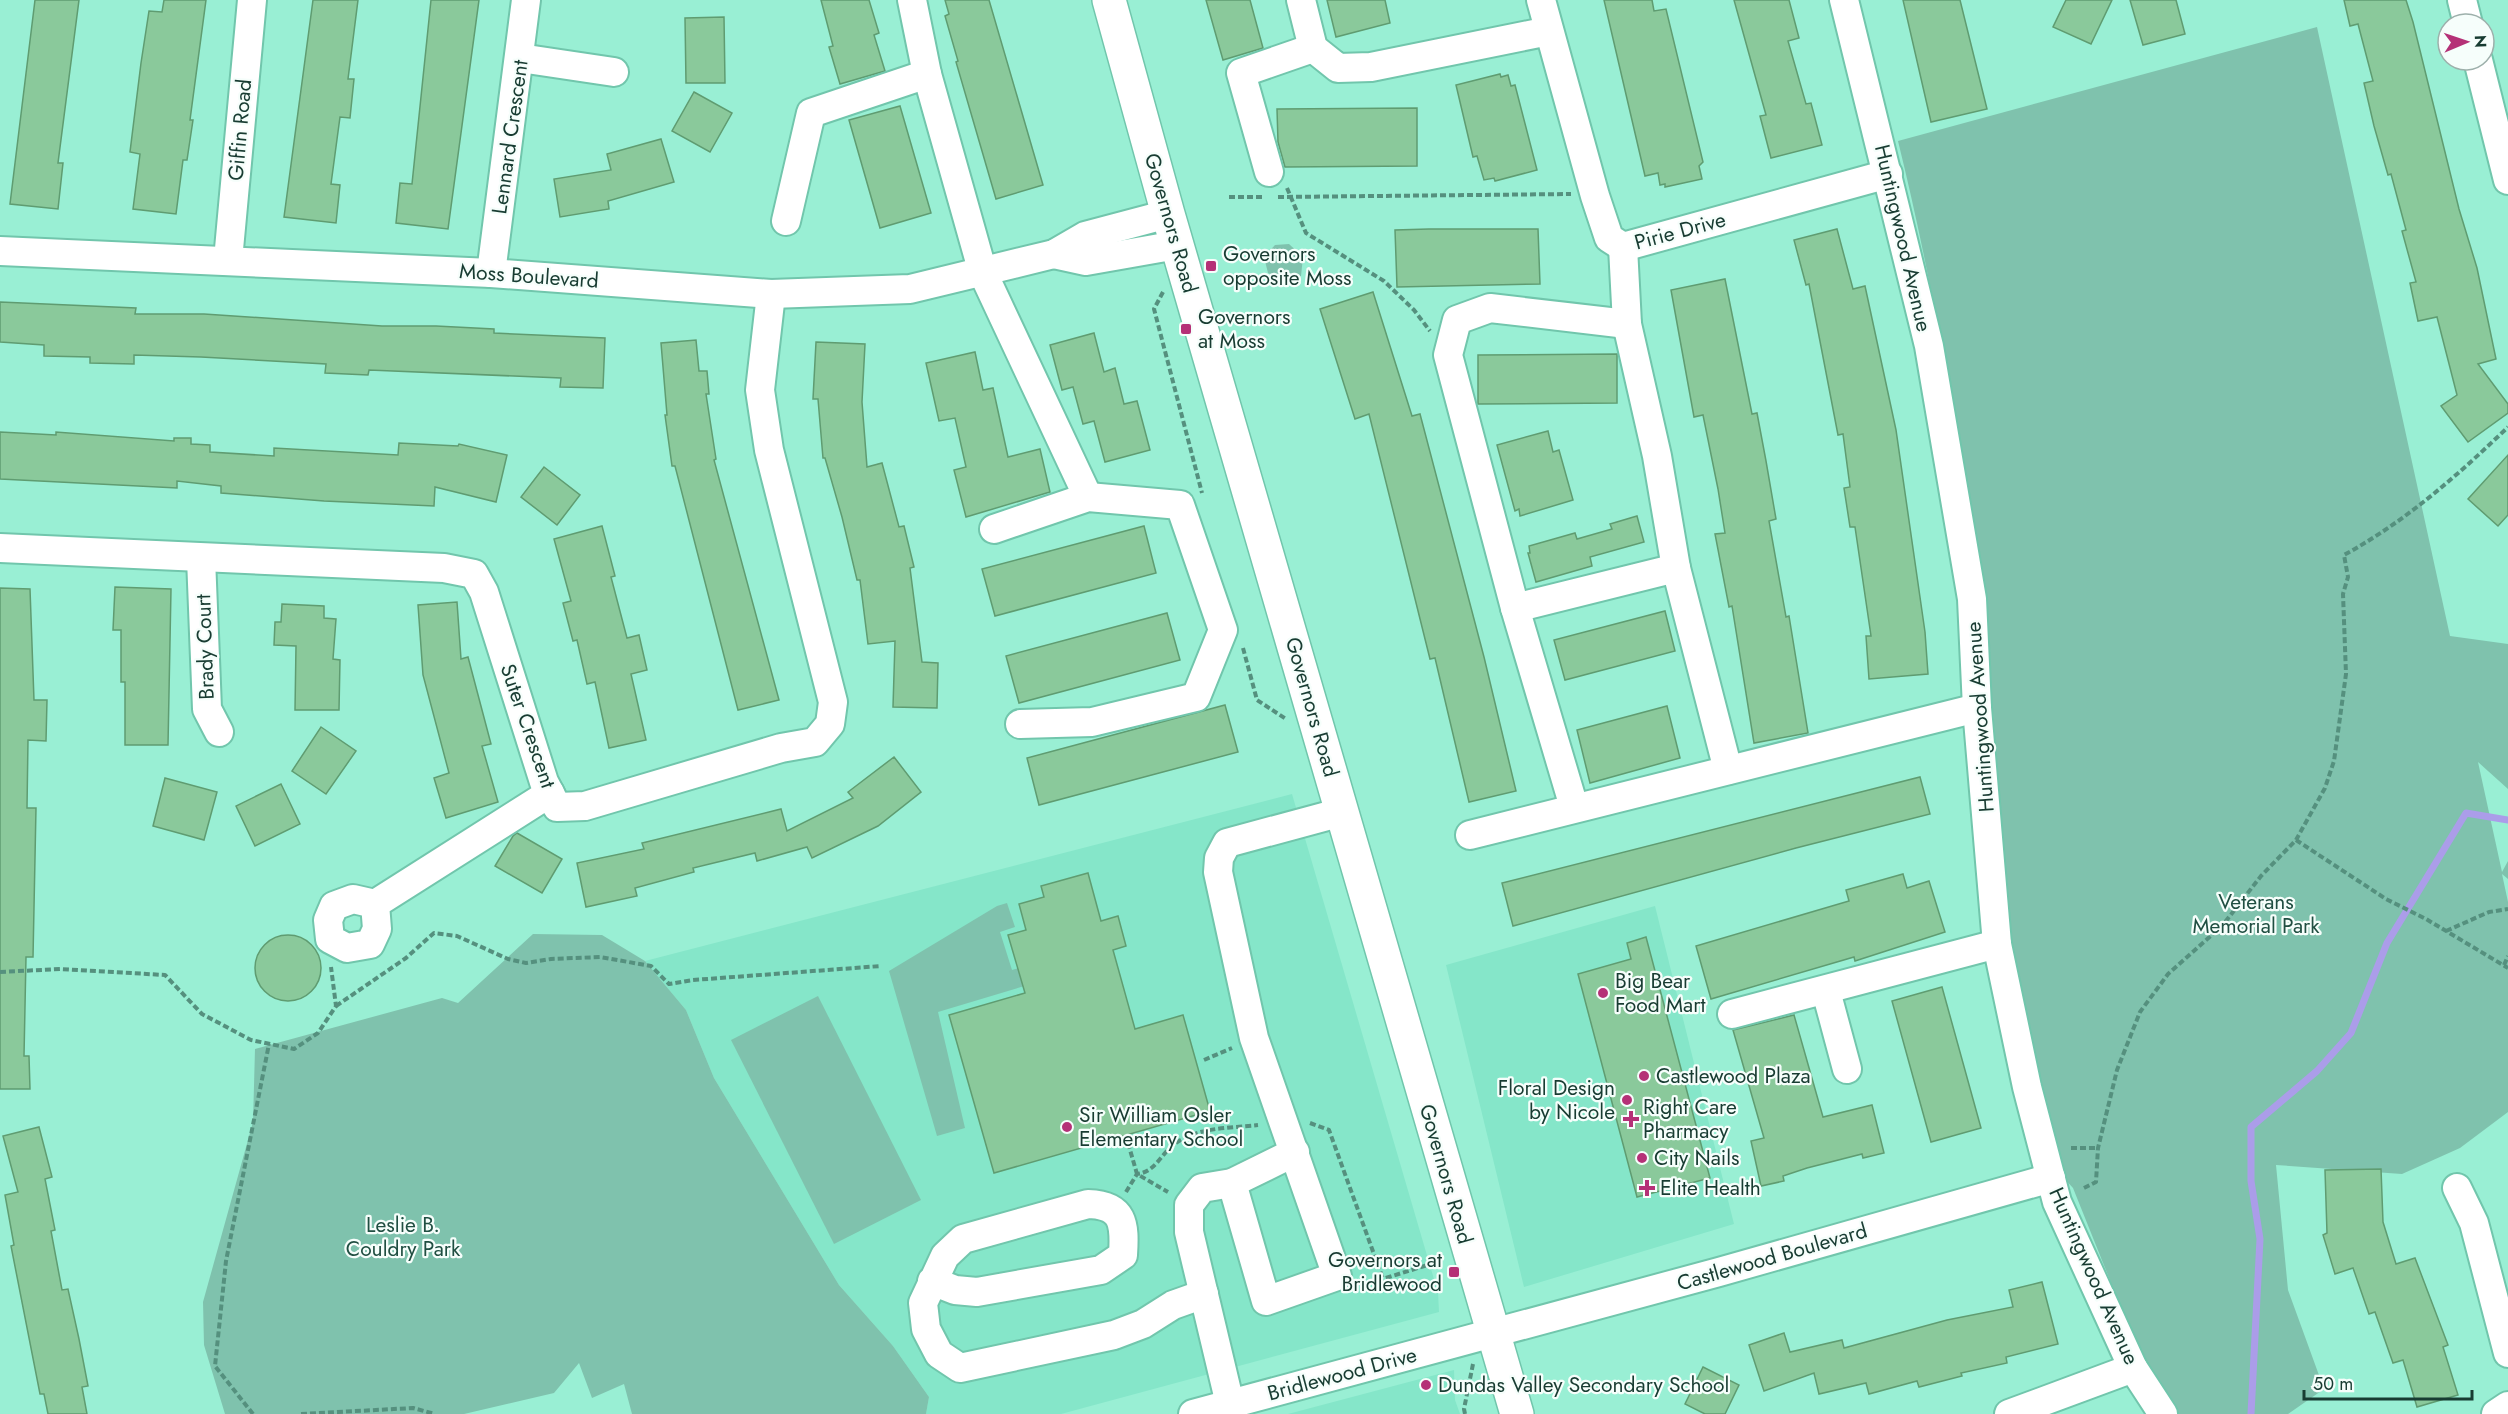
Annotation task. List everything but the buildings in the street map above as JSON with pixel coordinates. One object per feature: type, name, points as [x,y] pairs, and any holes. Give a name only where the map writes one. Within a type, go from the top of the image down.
[{"type":"main road","name":"Governors Road","points":[[1109,0],[1168,214],[1342,812],[1483,1347],[1517,1414]]},
{"type":"street","name":"Giffin Road","points":[[228,260],[252,0]]},
{"type":"street","name":"Lennard Crescent","points":[[491,273],[526,0]]},
{"type":"street","points":[[912,0],[927,74],[983,273],[1088,497]]},
{"type":"street","points":[[1300,0],[1313,48],[1338,68],[1371,67],[1549,31]]},
{"type":"street","name":"Pirie Drive","points":[[1541,0],[1595,196],[1609,238],[1623,247],[1888,174]]},
{"type":"street","name":"Huntingwood Avenue","points":[[1844,0],[1929,346],[1972,599],[1977,708],[1997,944],[2027,1087],[2057,1202],[2133,1368],[2163,1414]]},
{"type":"street","points":[[1270,189],[1241,73],[1313,48]]},
{"type":"street","points":[[520,58],[614,72]]},
{"type":"street","points":[[2481,72],[2508,180]]},
{"type":"street","points":[[786,220],[805,130],[811,113],[927,74]]},
{"type":"street","name":"Moss Boulevard","points":[[0,251],[491,273],[771,294],[910,289],[1054,254],[1085,236],[1168,214]]},
{"type":"street","name":"Moss Boulevard","points":[[1054,254],[1086,261],[1178,245]]},
{"type":"street","points":[[1623,247],[1627,324],[1657,456],[1676,568],[1728,770]]},
{"type":"street","name":"Suter Crescent","points":[[0,548],[444,568],[474,574],[484,592],[550,793],[557,807],[585,806],[781,748],[815,742],[830,724],[833,702],[769,450],[760,390],[771,294]]},
{"type":"street","points":[[1574,807],[1515,608],[1448,355],[1456,320],[1490,308],[1627,324]]},
{"type":"street","points":[[994,529],[1088,497],[1180,505],[1222,630],[1196,697],[1092,722],[1020,724]]},
{"type":"street","name":"Brady Court","points":[[201,558],[207,709],[219,732]]},
{"type":"street","points":[[1515,608],[1676,568]]},
{"type":"street","points":[[1470,835],[1574,807],[1977,708]]},
{"type":"street","points":[[375,904],[550,793]]},
{"type":"street","points":[[1232,1183],[1266,1300],[1337,1276],[1254,1038],[1218,872],[1219,858],[1227,843],[1342,812]]},
{"type":"street","points":[[1732,1014],[1997,944]]},
{"type":"street","points":[[1826,991],[1847,1069]]},
{"type":"street","points":[[1230,1404],[1189,1232],[1190,1205],[1202,1188],[1232,1183],[1295,1152]]},
{"type":"street","name":"Castlewood Boulevard","points":[[1483,1347],[2051,1178]]},
{"type":"street","points":[[2457,1188],[2474,1223],[2508,1353]]},
{"type":"street","points":[[932,1281],[955,1290],[977,1292],[1101,1270],[1123,1256],[1125,1233],[1119,1215],[1113,1210],[1106,1205],[1088,1204],[963,1239],[945,1256],[932,1281],[924,1303],[926,1329],[939,1354],[960,1368],[1114,1335],[1143,1324],[1173,1305],[1204,1294]]},
{"type":"street","name":"Bridlewood Drive","points":[[1193,1414],[1483,1347]]},
{"type":"street","points":[[2009,1414],[2133,1368]]},
{"type":"street","points":[[2496,1414],[2508,1406]]},
{"type":"path","points":[[1229,197],[1270,189],[1284,178],[1289,196],[1306,233],[1384,281],[1414,310],[1448,355]]},
{"type":"path","points":[[1270,189],[1289,196],[1578,195]]},
{"type":"path","points":[[2084,1188],[2097,1182],[2098,1148],[2117,1070],[2140,1012],[2168,974],[2222,926],[2261,876],[2296,840],[2325,788],[2334,761],[2346,674],[2343,594],[2349,577],[2344,555],[2385,533],[2457,477],[2508,427]]},
{"type":"path","points":[[2296,840],[2386,899],[2426,919],[2506,967],[2508,956]]},
{"type":"path","points":[[2446,931],[2489,912],[2508,909]]},
{"type":"path","points":[[0,972],[60,969],[165,975],[202,1014],[251,1040],[294,1049],[318,1033],[336,1006],[406,958],[434,933],[457,936],[508,959],[526,963],[551,959],[600,957],[651,966],[669,984],[693,980],[881,966]]},
{"type":"path","points":[[330,965],[336,1006]]},
{"type":"path","points":[[253,1414],[215,1366],[226,1261],[269,1044]]},
{"type":"path","points":[[1128,1143],[1137,1174],[1190,1205]]},
{"type":"path","points":[[2071,1148],[2098,1148]]},
{"type":"path","points":[[1337,1276],[1333,1286],[1336,1294],[1434,1263]]},
{"type":"path","points":[[1465,1414],[1464,1409],[1483,1347]]},
{"type":"path","points":[[301,1414],[413,1408],[435,1414]]},
{"type":"shaded area","name":"Sir William Osler Elementary School","points":[[1292,794],[1438,1293],[1439,1312],[1061,1414],[926,1414],[929,1397],[893,1346],[839,1285],[714,1078],[686,1010],[645,961]]},
{"type":"shaded area","points":[[1655,906],[1734,1224],[1524,1287],[1446,965]]},
{"type":"shaded area","name":"Dundas Valley Secondary School","points":[[1454,1370],[1455,1400],[1460,1414],[1288,1414]]},
{"type":"green space","name":"Veterans Memorial Park","points":[[2317,27],[2450,636],[2508,644],[2508,789],[2478,762],[2502,872],[2508,861],[2508,879],[2502,874],[2508,902],[2508,1112],[2460,1148],[2402,1174],[2276,1165],[2288,1290],[2324,1389],[2288,1414],[2174,1414],[2144,1365],[2073,1188],[2063,1177],[2024,1033],[2004,914],[1993,715],[1973,546],[1941,342],[1898,141]]},
{"type":"green space","points":[[1289,244],[1303,257],[1301,276],[1290,282],[1268,273],[1264,257],[1275,245]]},
{"type":"green space","points":[[1007,903],[1015,927],[1000,932],[1012,970],[1025,966],[1031,984],[938,1012],[965,1128],[937,1136],[889,971],[997,906]]},
{"type":"green space","name":"Leslie B. Couldry Park","points":[[533,934],[602,935],[645,961],[686,1010],[714,1078],[839,1285],[893,1346],[929,1397],[926,1414],[632,1414],[624,1384],[592,1398],[579,1363],[554,1393],[464,1414],[225,1414],[204,1345],[203,1302],[253,1122],[255,1049],[442,998],[458,1003]]},
{"type":"green space","points":[[818,996],[921,1200],[834,1244],[731,1040]]},
{"type":"waterway","points":[[2251,1414],[2260,1239],[2251,1181],[2251,1127],[2317,1071],[2351,1033],[2387,943],[2466,813],[2508,820]]},
{"type":"place","name":"Governors opposite Moss","points":[[1211,266]]},
{"type":"place","name":"Governors at Moss","points":[[1186,329]]},
{"type":"place","name":"Big Bear Food Mart","points":[[1603,993]]},
{"type":"place","name":"Castlewood Plaza","points":[[1644,1076]]},
{"type":"place","name":"Floral Design by Nicole","points":[[1627,1100]]},
{"type":"place","name":"Right Care Pharmacy","points":[[1631,1119]]},
{"type":"place","name":"Sir William Osler Elementary School","points":[[1067,1127]]},
{"type":"place","name":"City Nails","points":[[1642,1158]]},
{"type":"place","name":"Elite Health","points":[[1647,1188]]},
{"type":"place","name":"Governors at Bridlewood","points":[[1454,1272]]},
{"type":"place","name":"Dundas Valley Secondary School","points":[[1426,1385]]}]
